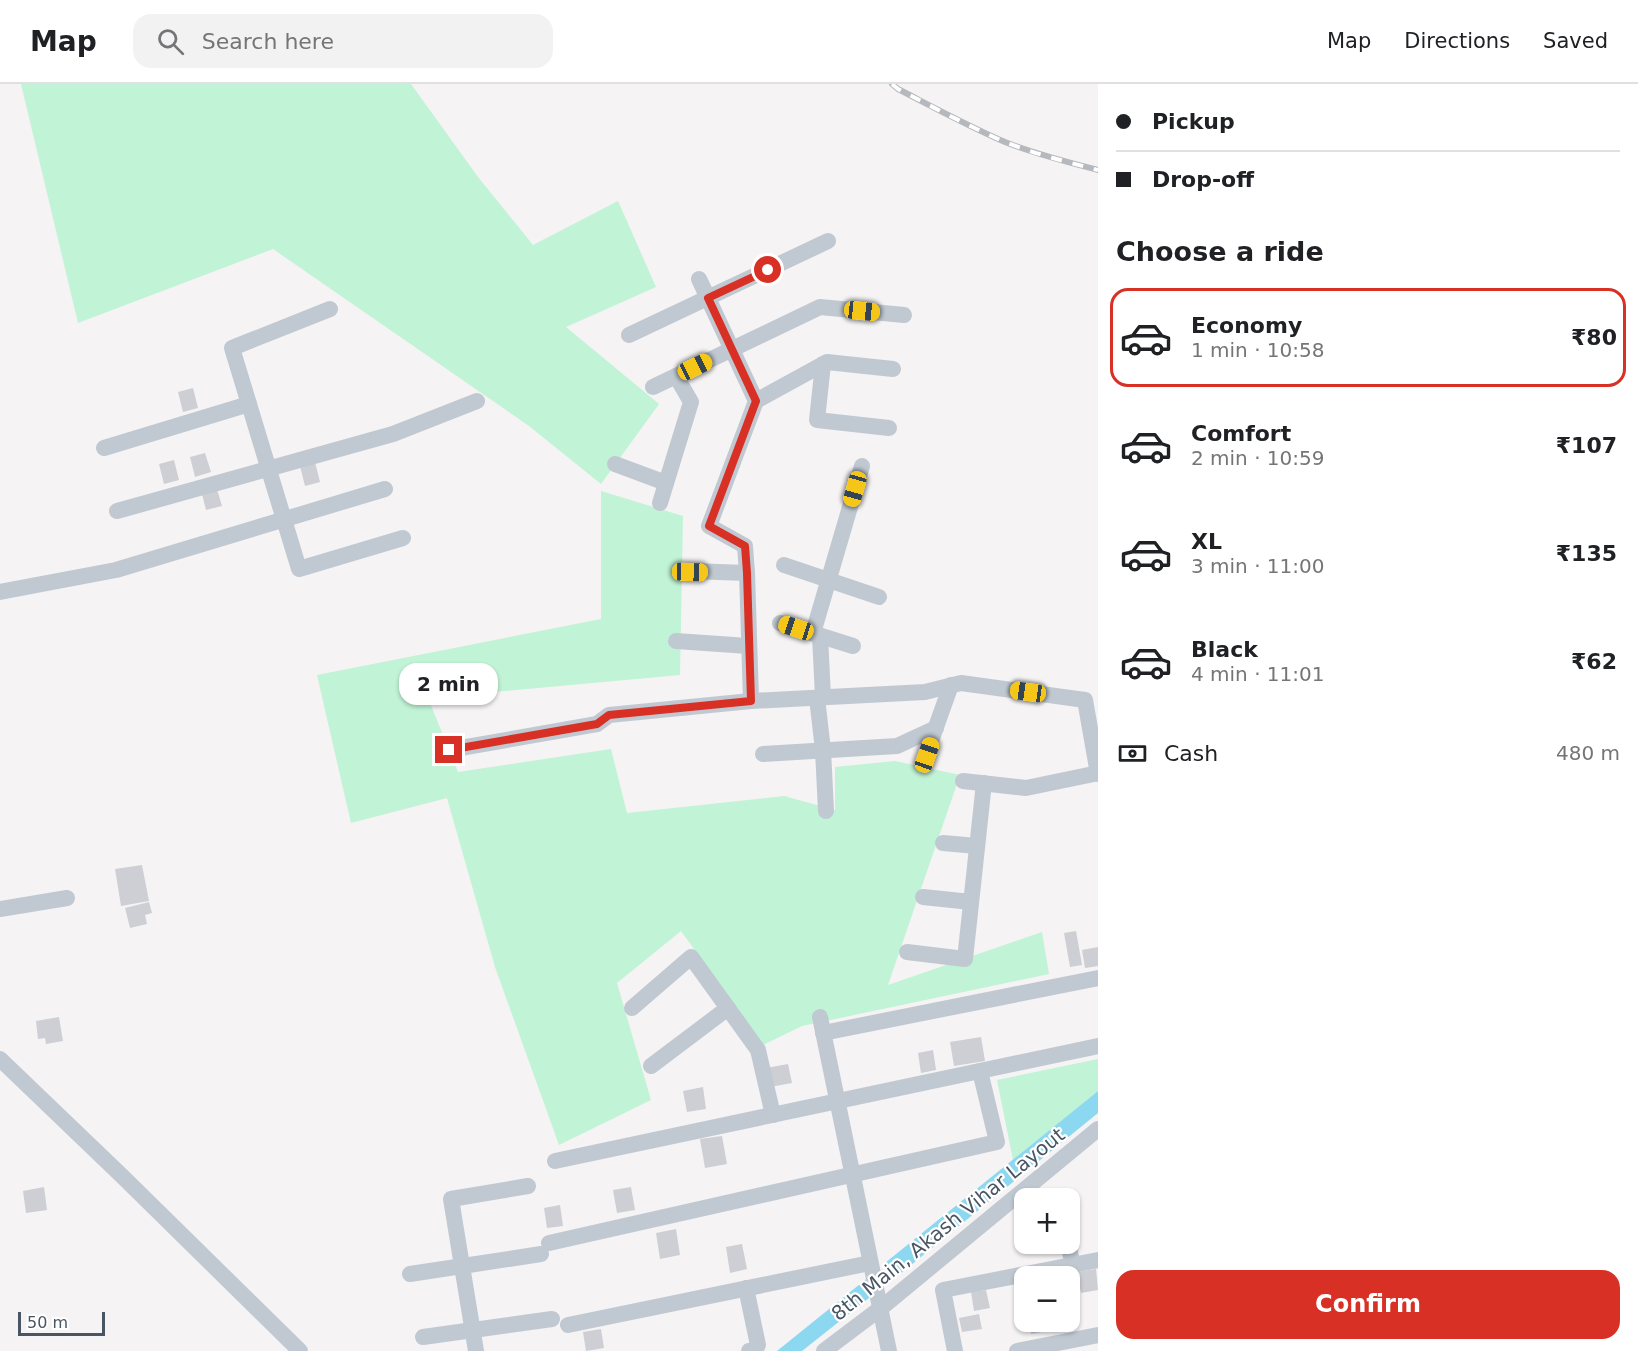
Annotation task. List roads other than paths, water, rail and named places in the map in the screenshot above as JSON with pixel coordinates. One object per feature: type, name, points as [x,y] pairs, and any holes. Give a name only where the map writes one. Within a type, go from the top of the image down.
[{"type":"street","points":[[629,335],[828,241]]},
{"type":"street","points":[[699,279],[756,401]]},
{"type":"street","points":[[653,387],[820,307],[904,315]]},
{"type":"street","points":[[330,309],[232,348],[299,569],[403,538]]},
{"type":"street","points":[[751,701],[745,546],[709,526],[756,401],[827,362],[893,369]]},
{"type":"street","points":[[824,364],[817,420],[889,428]]},
{"type":"street","points":[[660,503],[692,402],[676,376]]},
{"type":"street","points":[[117,511],[393,434],[477,401]]},
{"type":"street","points":[[104,448],[249,404]]},
{"type":"street","points":[[615,464],[666,483]]},
{"type":"street","points":[[826,812],[817,635],[829,580],[862,466]]},
{"type":"street","points":[[0,592],[116,570],[385,489]]},
{"type":"street","points":[[784,565],[879,597]]},
{"type":"street","points":[[690,572],[747,573]]},
{"type":"street","points":[[780,623],[853,646]]},
{"type":"street","points":[[676,641],[748,646]]},
{"type":"street","points":[[449,750],[597,724],[609,715],[751,701],[925,692],[961,682],[1091,699],[1098,773],[1026,788],[963,782]]},
{"type":"street","points":[[927,755],[951,685]]},
{"type":"street","points":[[763,754],[897,746],[936,728]]},
{"type":"street","points":[[907,952],[965,959],[984,783]]},
{"type":"street","points":[[943,843],[977,846]]},
{"type":"street","points":[[923,897],[971,902]]},
{"type":"street","points":[[0,909],[67,898]]},
{"type":"street","points":[[632,1008],[692,957],[758,1050],[773,1115]]},
{"type":"street","points":[[889,1351],[821,1025],[1098,978]]},
{"type":"street","points":[[651,1066],[728,1008]]},
{"type":"street","points":[[555,1161],[1098,1046]]},
{"type":"street","points":[[0,1059],[300,1351]]},
{"type":"street","points":[[410,1274],[462,1266],[545,1248],[852,1174],[997,1142],[980,1071]]},
{"type":"street","name":"8th Main, Akash Vihar Layout","points":[[824,1351],[1098,1129]]},
{"type":"street","points":[[476,1351],[451,1199],[528,1186]]},
{"type":"street","points":[[1070,1254],[1073,1265]]},
{"type":"street","points":[[955,1351],[943,1290],[1098,1260]]},
{"type":"street","points":[[423,1337],[560,1322],[746,1288],[872,1270]]},
{"type":"street","points":[[746,1288],[758,1345],[755,1350],[749,1351]]},
{"type":"street","points":[[1017,1351],[1098,1335]]},
{"type":"water","points":[[1098,1091],[1098,1113],[889,1283],[885,1263]]},
{"type":"water","points":[[870,1276],[874,1294],[802,1351],[777,1351]]},
{"type":"railway","points":[[892,84],[1005,142],[1098,170]]}]
